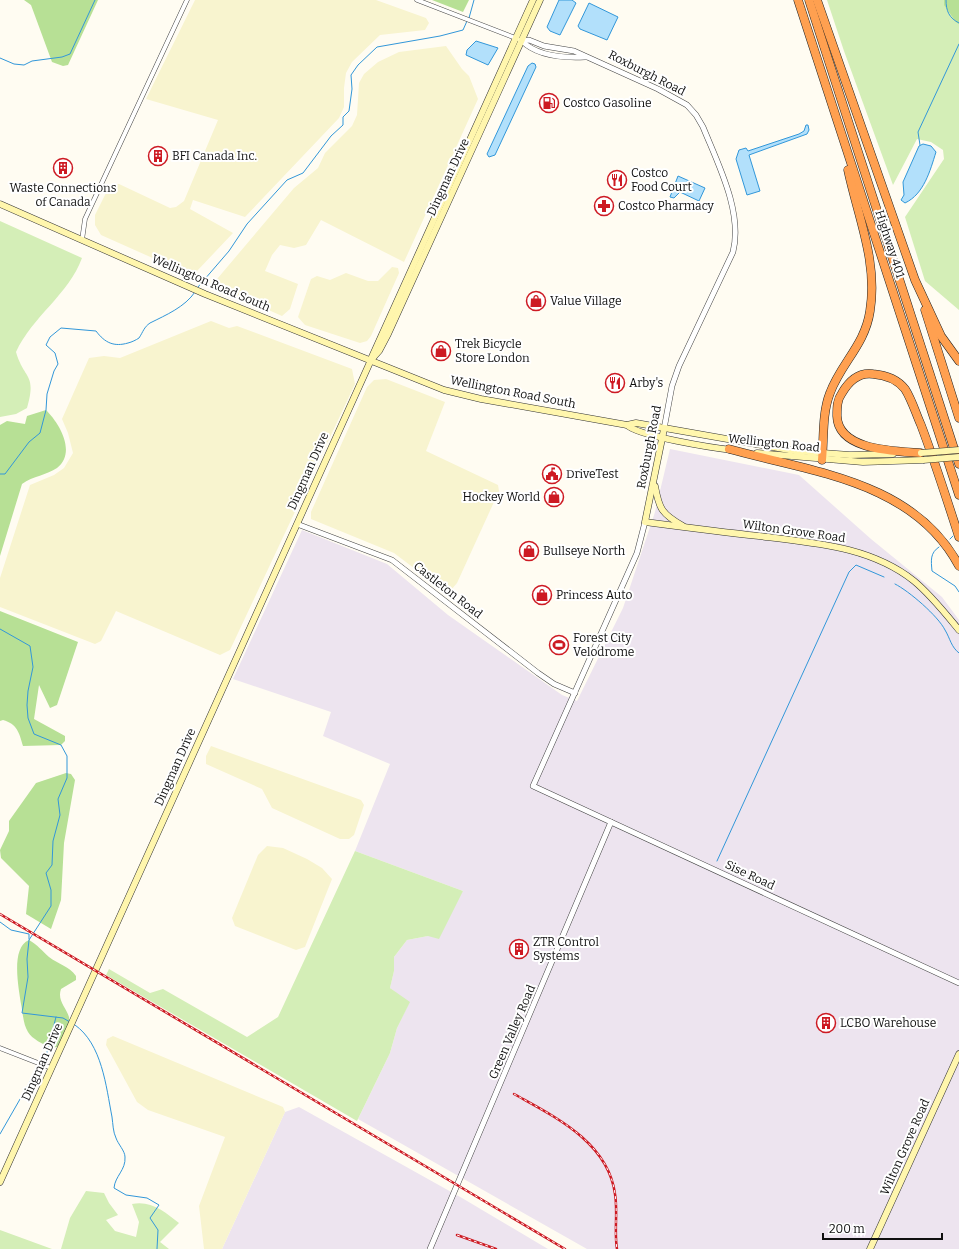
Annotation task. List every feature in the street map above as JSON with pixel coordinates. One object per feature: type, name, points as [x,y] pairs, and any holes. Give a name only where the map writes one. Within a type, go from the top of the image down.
[{"type":"highway","name":"Highway 401","points":[[798,0],[959,496]]},
{"type":"highway","name":"Highway 401","points":[[809,0],[959,464]]},
{"type":"highway","points":[[817,0],[915,280],[959,418]]},
{"type":"highway","points":[[822,457],[825,419],[830,393],[865,332],[872,295],[869,255],[848,171],[847,154]]},
{"type":"highway","points":[[915,280],[941,336],[959,361]]},
{"type":"highway","points":[[922,457],[861,444],[849,438],[842,430],[837,419],[839,397],[848,383],[859,376],[870,373],[884,375],[896,380],[905,389],[926,439],[959,537]]},
{"type":"highway","points":[[729,449],[823,473],[877,491],[908,509],[930,526],[951,552],[959,566]]},
{"type":"main road","name":"Dingman Drive","points":[[519,40],[533,0]]},
{"type":"main road","name":"Dingman Drive","points":[[0,1182],[370,360],[379,351],[388,334],[519,40],[540,0]]},
{"type":"main road","name":"Wellington Road South","points":[[0,204],[205,294],[444,390],[481,399],[627,426],[636,423],[822,457],[959,458]]},
{"type":"main road","name":"Wellington Road","points":[[627,426],[634,430],[662,437],[729,449],[822,457]]},
{"type":"main road","name":"Roxburgh Road","points":[[645,522],[664,429]]},
{"type":"main road","name":"Wellington Road South","points":[[922,457],[959,450]]},
{"type":"main road","points":[[654,480],[658,504],[662,513],[687,528]]},
{"type":"main road","name":"Wilton Grove Road","points":[[645,522],[819,543],[862,553],[883,562],[914,581],[940,607],[959,630]]},
{"type":"main road","name":"Wilton Grove Road","points":[[870,1249],[959,1054]]},
{"type":"street","points":[[82,240],[85,219],[187,0]]},
{"type":"street","points":[[418,0],[473,20],[519,40]]},
{"type":"street","name":"Roxburgh Road","points":[[519,40],[526,46],[550,54],[587,57],[596,60],[675,98],[692,110],[703,127],[735,211],[736,234],[733,252],[679,366],[672,386],[664,429]]},
{"type":"street","name":"Roxburgh Road","points":[[533,786],[637,553],[645,522]]},
{"type":"street","name":"Castleton Road","points":[[297,524],[392,560],[542,676],[554,684],[575,693]]},
{"type":"street","name":"Sise Road","points":[[533,786],[959,983]]},
{"type":"street","name":"Green Valley Road","points":[[430,1249],[611,822]]},
{"type":"street","points":[[0,1048],[51,1068]]},
{"type":"shaded area","points":[[195,0],[376,0],[426,18],[429,23],[425,30],[380,35],[352,62],[346,73],[344,107],[339,118],[245,217],[193,200],[190,209],[233,233],[197,271],[184,272],[101,235],[95,225],[95,215],[110,185],[119,184],[170,208],[176,207],[184,201],[218,120],[146,99]]},
{"type":"shaded area","points":[[446,46],[462,69],[469,76],[478,99],[404,262],[321,220],[306,245],[294,248],[280,245],[272,255],[265,271],[298,284],[290,309],[282,316],[212,285],[294,188],[318,168],[325,153],[352,126],[357,115],[359,83],[364,74],[378,62],[399,52]]},
{"type":"shaded area","points":[[392,267],[398,268],[399,273],[371,336],[367,341],[360,343],[305,325],[298,317],[311,279],[317,276],[330,280],[346,273],[368,281],[378,281]]},
{"type":"shaded area","points":[[211,321],[229,328],[237,326],[352,369],[355,384],[230,650],[220,655],[116,611],[101,641],[95,644],[0,607],[0,578],[30,485],[54,475],[64,468],[73,453],[68,433],[62,419],[89,358],[104,356],[120,358]]},
{"type":"shaded area","points":[[386,379],[445,402],[426,451],[498,485],[499,491],[457,583],[451,590],[443,590],[394,553],[311,519],[311,512],[367,387],[374,380]]},
{"type":"shaded area","points":[[670,449],[799,475],[871,539],[942,597],[959,620],[959,1249],[587,1249],[358,1119],[390,1053],[397,1028],[409,1003],[390,988],[394,971],[394,957],[407,940],[428,936],[463,891],[355,851],[390,764],[323,736],[331,712],[233,679],[302,530],[387,564],[448,615],[562,695],[577,701],[623,608],[655,512]]},
{"type":"shaded area","points":[[211,746],[361,800],[364,805],[354,835],[349,839],[340,839],[272,808],[262,789],[206,764],[206,756]]},
{"type":"shaded area","points":[[267,846],[283,848],[307,859],[322,868],[332,879],[305,947],[296,950],[235,926],[232,918],[258,855]]},
{"type":"shaded area","points":[[113,1036],[283,1107],[285,1112],[222,1249],[204,1249],[199,1206],[225,1137],[148,1110],[137,1102],[106,1045],[107,1039]]},
{"type":"shaded area","points":[[299,1107],[462,1198],[548,1249],[222,1249],[285,1112]]},
{"type":"green space","points":[[24,0],[98,0],[68,65],[63,66],[52,62],[31,5]]},
{"type":"green space","points":[[432,0],[469,0],[463,12]]},
{"type":"green space","points":[[827,0],[959,0],[959,310],[925,281],[905,217],[944,159],[943,150],[931,142],[917,139],[893,185]]},
{"type":"green space","points":[[944,0],[959,0],[959,24],[944,5]]},
{"type":"green space","points":[[0,221],[82,258],[68,283],[31,328],[16,352],[22,368],[30,382],[30,397],[27,408],[16,414],[0,417]]},
{"type":"green space","points":[[46,410],[56,422],[64,438],[66,454],[63,461],[57,468],[22,484],[0,556],[0,425],[7,421],[25,424],[27,416]]},
{"type":"green space","points":[[0,611],[78,642],[57,705],[50,708],[39,685],[34,719],[65,736],[65,741],[61,745],[23,746],[17,729],[8,722],[3,720],[0,721]]},
{"type":"green space","points":[[66,773],[71,774],[75,780],[64,843],[61,900],[51,929],[26,914],[29,886],[1,858],[0,850],[9,831],[9,821],[36,783]]},
{"type":"green space","points":[[355,851],[463,891],[439,939],[428,936],[407,940],[394,957],[394,971],[390,988],[410,1002],[397,1028],[390,1053],[357,1121],[106,975],[109,969],[150,993],[163,989],[247,1037],[278,1017]]},
{"type":"green space","points":[[29,940],[49,957],[67,967],[76,976],[76,980],[61,989],[60,997],[68,1013],[69,1025],[57,1047],[51,1048],[35,1039],[26,1029],[24,1022],[17,969],[19,951],[23,944]]},
{"type":"green space","points":[[86,1191],[104,1193],[118,1215],[106,1220],[115,1231],[136,1237],[139,1222],[132,1204],[139,1203],[152,1205],[168,1215],[179,1223],[160,1242],[169,1249],[61,1249],[70,1218]]},
{"type":"green space","points":[[0,1230],[52,1249],[0,1249]]},
{"type":"water","points":[[559,0],[572,0],[576,3],[560,35],[550,31],[547,27]]},
{"type":"water","points":[[589,3],[618,17],[607,40],[580,29],[578,26]]},
{"type":"water","points":[[476,41],[498,48],[488,65],[466,55],[467,50]]},
{"type":"water","points":[[532,63],[535,64],[536,67],[495,155],[489,157],[487,154],[528,66]]},
{"type":"water","points":[[806,125],[808,125],[809,130],[807,134],[749,155],[760,191],[747,195],[736,159],[739,150],[746,148],[748,151],[799,134],[804,131]]},
{"type":"water","points":[[923,144],[931,146],[936,152],[929,174],[922,188],[912,199],[905,203],[901,200],[904,195],[903,182],[919,146]]},
{"type":"water","points":[[678,176],[705,188],[699,201],[680,192],[674,198],[670,197]]},
{"type":"waterway","points":[[0,58],[14,64],[24,65],[32,61],[62,57],[70,54],[95,0]]},
{"type":"waterway","points":[[469,18],[474,0]]},
{"type":"waterway","points":[[946,0],[949,14],[959,23]]},
{"type":"waterway","points":[[198,287],[229,251],[247,224],[287,180],[303,173],[331,136],[343,125],[343,117],[349,111],[352,89],[351,75],[358,65],[377,47],[440,36],[463,30],[467,21]]},
{"type":"waterway","points":[[920,145],[918,132],[959,44]]},
{"type":"waterway","points":[[0,474],[5,474],[29,442],[40,433],[46,410],[47,394],[54,371],[58,364],[55,353],[46,345],[50,337],[61,328],[96,331],[110,343],[129,343],[139,338],[150,323],[169,314],[181,306],[195,292]]},
{"type":"waterway","points":[[950,539],[953,536]]},
{"type":"waterway","points":[[939,547],[936,549],[932,557],[932,571],[955,586],[959,592]]},
{"type":"waterway","points":[[717,861],[849,572],[856,565],[884,577]]},
{"type":"waterway","points":[[895,584],[901,587],[930,611],[941,624],[954,648],[959,653]]},
{"type":"waterway","points":[[0,629],[30,646],[33,667],[27,705],[28,718],[34,734],[61,745],[67,756],[67,778],[58,799],[60,815],[53,841],[52,865],[46,873],[51,890],[51,906],[29,940],[27,959],[28,977],[22,1013],[63,1018],[70,1022]]},
{"type":"waterway","points":[[0,922],[11,930],[29,934],[29,939]]},
{"type":"waterway","points":[[44,1064],[56,1017]]},
{"type":"waterway","points":[[75,1025],[84,1033],[97,1054],[105,1079],[114,1133],[125,1155],[124,1166],[116,1180],[114,1188],[126,1195],[147,1198],[159,1205],[150,1218],[158,1230],[157,1249]]},
{"type":"waterway","points":[[0,1134],[31,1080],[43,1067]]},
{"type":"railway","points":[[0,914],[565,1249]]},
{"type":"railway","points":[[514,1094],[546,1112],[577,1133],[591,1146],[602,1160],[610,1176],[615,1194],[617,1249]]},
{"type":"railway","points":[[457,1235],[496,1249]]},
{"type":"place","name":"Costco Gasoline","points":[[549,103]]},
{"type":"place","name":"BFI Canada Inc.","points":[[158,156]]},
{"type":"place","name":"Waste Connections of Canada","points":[[63,168]]},
{"type":"place","name":"Costco Food Court","points":[[617,180]]},
{"type":"place","name":"Costco Pharmacy","points":[[604,206]]},
{"type":"place","name":"Value Village","points":[[536,301]]},
{"type":"place","name":"Trek Bicycle Store London","points":[[441,351]]},
{"type":"place","name":"Arby's","points":[[615,383]]},
{"type":"place","name":"DriveTest","points":[[552,474]]},
{"type":"place","name":"Hockey World","points":[[554,497]]},
{"type":"place","name":"Bullseye North","points":[[529,551]]},
{"type":"place","name":"Princess Auto","points":[[542,595]]},
{"type":"place","name":"Forest City Velodrome","points":[[559,645]]},
{"type":"place","name":"ZTR Control Systems","points":[[519,949]]},
{"type":"place","name":"LCBO Warehouse","points":[[826,1023]]}]
